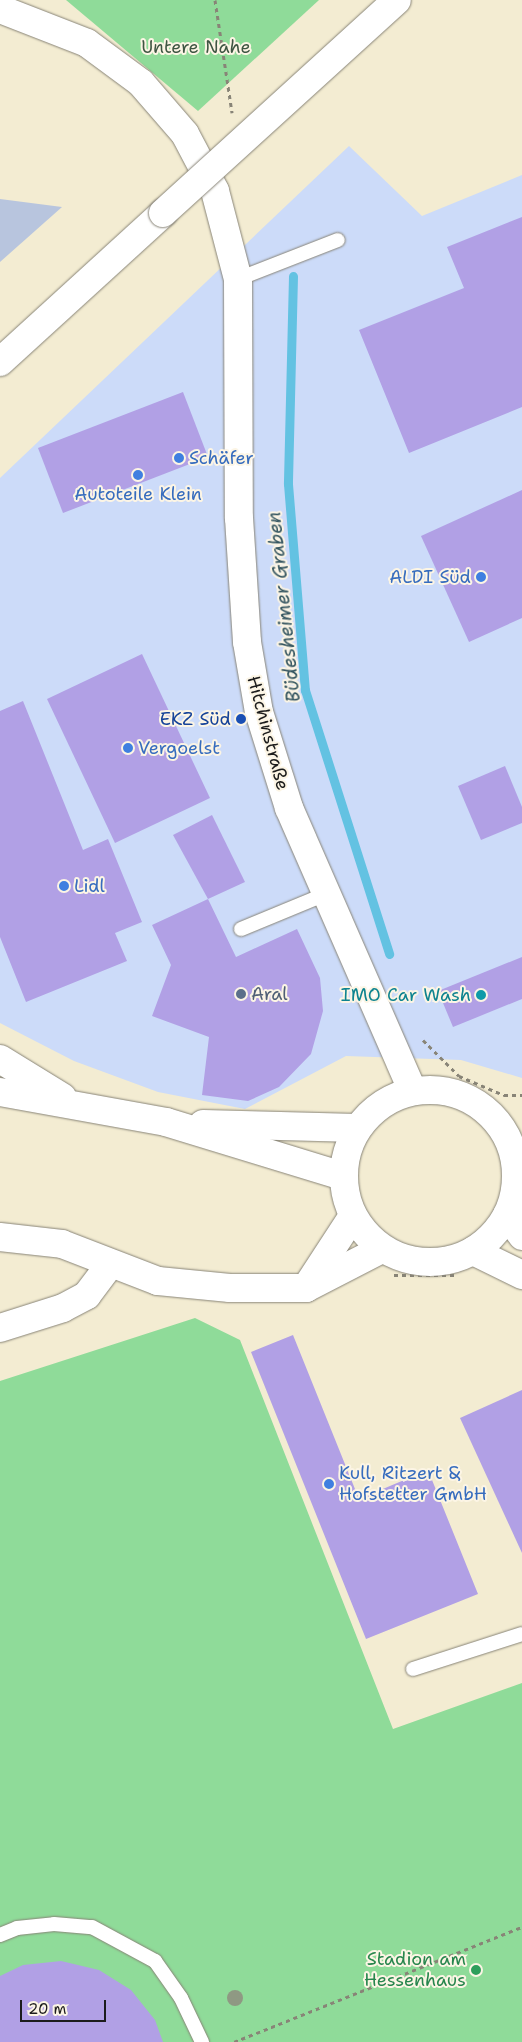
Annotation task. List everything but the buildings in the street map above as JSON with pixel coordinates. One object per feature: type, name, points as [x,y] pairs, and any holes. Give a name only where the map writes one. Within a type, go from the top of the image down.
[{"type":"main road","points":[[0,362],[397,0]]},
{"type":"main road","name":"Hitchinstraße","points":[[0,9],[86,43],[134,78],[164,108],[185,134],[215,191],[238,279],[241,349],[238,518],[246,642],[259,712],[283,789],[326,894],[412,1090]]},
{"type":"main road","points":[[0,1059],[74,1104]]},
{"type":"main road","points":[[0,1238],[62,1244],[110,1265],[158,1281],[194,1286],[306,1288],[384,1261],[427,1263],[473,1252],[493,1236],[515,1226],[519,1167],[514,1132],[466,1096],[440,1089],[412,1090],[378,1107],[357,1128],[346,1151],[343,1176],[353,1216],[384,1261]]},
{"type":"main road","points":[[2,1093],[74,1104],[166,1122],[343,1176]]},
{"type":"main road","points":[[166,1122],[357,1128]]},
{"type":"main road","points":[[306,1288],[353,1216]]},
{"type":"main road","points":[[473,1252],[522,1275]]},
{"type":"main road","points":[[0,1328],[63,1308],[87,1295],[110,1265]]},
{"type":"lane","points":[[238,279],[338,240]]},
{"type":"lane","points":[[241,929],[326,894]]},
{"type":"lane","points":[[413,1669],[522,1634]]},
{"type":"lane","points":[[0,1935],[17,1928],[45,1925],[92,1927],[155,1961],[181,1998],[202,2042]]},
{"type":"path","points":[[421,1036],[459,1076],[504,1095],[522,1095]]},
{"type":"path","points":[[384,1261],[409,1278],[460,1275]]},
{"type":"path","points":[[234,2042],[522,1927]]},
{"type":"shaded area","points":[[349,146],[422,216],[522,175],[522,1078],[461,1060],[346,1056],[245,1109],[158,1092],[74,1061],[0,1023],[0,478]]},
{"type":"shaded area","points":[[0,199],[62,207],[0,262]]},
{"type":"green space","name":"Untere Nahe","points":[[66,0],[319,0],[198,111]]},
{"type":"green space","points":[[195,1318],[240,1340],[393,1729],[522,1683],[522,2042],[0,2042],[0,1381]]},
{"type":"waterway","name":"Büdesheimer Graben","points":[[293,276],[288,484],[305,690],[389,954]]},
{"type":"place","name":"Schäfer","points":[[179,458]]},
{"type":"place","name":"Autoteile Klein","points":[[138,475]]},
{"type":"place","name":"ALDI Süd","points":[[481,577]]},
{"type":"place","name":"EKZ Süd","points":[[241,719]]},
{"type":"place","name":"Vergoelst","points":[[128,748]]},
{"type":"place","name":"Lidl","points":[[64,886]]},
{"type":"place","name":"Aral","points":[[241,994]]},
{"type":"place","name":"IMO Car Wash","points":[[481,995]]},
{"type":"place","name":"Kull, Ritzert & Hofstetter GmbH","points":[[329,1484]]},
{"type":"place","name":"Stadion am Hessenhaus","points":[[476,1970]]}]
